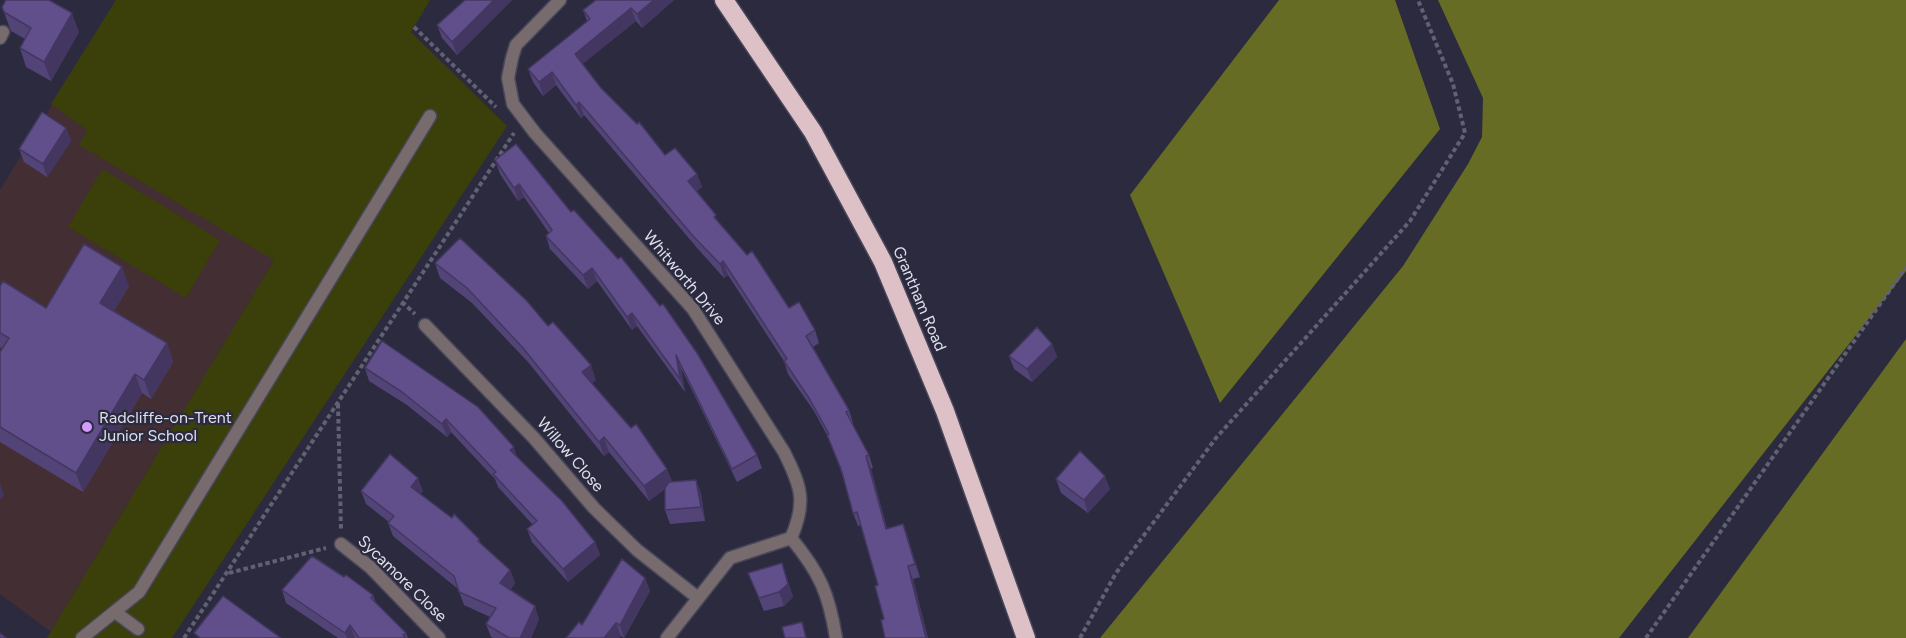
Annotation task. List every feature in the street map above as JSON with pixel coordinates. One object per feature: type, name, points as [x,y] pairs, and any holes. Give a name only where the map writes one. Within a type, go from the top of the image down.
[{"type":"highway","name":"Grantham Road","points":[[724,0],[813,132],[883,262],[945,411],[1026,638]]},
{"type":"street","name":"Whitworth Drive","points":[[560,0],[516,45],[512,58],[509,92],[521,125],[693,309],[717,345],[795,476],[802,505],[799,520],[791,538]]},
{"type":"street","points":[[82,638],[139,592],[430,116]]},
{"type":"street","name":"Willow Close","points":[[425,325],[534,438],[594,508],[637,550],[698,598]]},
{"type":"street","points":[[667,638],[730,558],[791,538],[812,564],[821,580],[830,602],[836,638]]},
{"type":"street","name":"Sycamore Close","points":[[341,544],[370,567],[439,638]]},
{"type":"street","points":[[115,612],[138,629]]},
{"type":"path","points":[[1080,638],[1116,573],[1216,438],[1410,221],[1465,133],[1453,84],[1418,0]]},
{"type":"path","points":[[184,638],[521,125],[414,27]]},
{"type":"path","points":[[1646,638],[1906,267]]},
{"type":"path","points":[[228,573],[341,544],[338,403]]},
{"type":"shaded area","name":"Radcliffe-on-Trent Junior School","points":[[116,0],[430,0],[51,632],[0,594],[0,190]]},
{"type":"green space","points":[[116,0],[430,0],[411,32],[507,126],[172,638],[47,638],[274,260],[79,145],[87,130],[51,104]]},
{"type":"green space","points":[[1279,0],[1395,0],[1440,129],[1220,403],[1130,195]]},
{"type":"green space","points":[[1438,0],[1906,0],[1906,271],[1619,638],[1100,638],[1403,266],[1468,164],[1482,137],[1483,98]]},
{"type":"green space","points":[[102,169],[220,240],[186,298],[68,227]]},
{"type":"green space","points":[[1906,339],[1906,638],[1688,638]]},
{"type":"building","points":[[6,0],[49,0],[72,13],[44,62],[20,48],[31,28],[4,12],[2,7]]},
{"type":"building","points":[[465,0],[494,0],[452,42],[437,25]]},
{"type":"building","points":[[596,0],[654,0],[637,14],[631,8],[575,54],[601,88],[637,124],[639,122],[665,155],[675,148],[697,174],[688,181],[716,215],[714,217],[747,255],[752,251],[789,308],[799,302],[815,330],[806,336],[849,410],[846,412],[869,455],[866,456],[886,529],[903,524],[915,564],[908,566],[926,638],[885,638],[881,620],[884,619],[875,586],[878,585],[857,512],[853,513],[841,469],[827,435],[829,434],[809,398],[784,361],[787,359],[723,261],[720,264],[693,236],[579,102],[576,105],[552,72],[539,82],[528,69],[590,19],[583,10]]},
{"type":"building","points":[[42,112],[66,128],[43,164],[19,149]]},
{"type":"building","points":[[516,144],[571,212],[574,210],[618,259],[621,257],[660,306],[663,304],[697,353],[757,455],[732,469],[676,355],[680,379],[632,313],[627,317],[592,268],[583,275],[546,236],[552,230],[519,184],[514,188],[495,160]]},
{"type":"building","points":[[460,238],[526,300],[548,326],[553,322],[591,365],[582,372],[631,428],[636,424],[667,469],[644,486],[604,437],[599,442],[523,348],[467,288],[435,263]]},
{"type":"building","points":[[84,244],[122,267],[100,303],[167,343],[144,380],[135,374],[76,473],[0,427],[0,352],[9,338],[0,333],[0,286],[3,281],[46,308]]},
{"type":"building","points":[[1037,327],[1052,344],[1027,369],[1009,356]]},
{"type":"building","points":[[382,341],[478,407],[514,447],[510,450],[562,501],[595,542],[563,569],[527,529],[537,521],[493,474],[496,472],[446,419],[442,424],[402,392],[365,368]]},
{"type":"building","points":[[1080,451],[1105,476],[1084,500],[1056,479]]},
{"type":"building","points":[[390,454],[418,478],[411,487],[452,518],[454,514],[479,539],[478,541],[510,570],[500,583],[535,606],[520,638],[509,638],[486,624],[496,608],[459,592],[454,576],[388,523],[394,516],[361,491]]},
{"type":"building","points":[[696,480],[701,507],[665,510],[665,488],[669,482]]},
{"type":"building","points":[[312,556],[344,577],[346,575],[373,595],[371,598],[406,633],[403,635],[406,638],[359,638],[350,625],[345,633],[282,590]]},
{"type":"building","points":[[622,559],[645,578],[620,625],[616,623],[604,638],[566,638],[579,622],[582,625]]},
{"type":"building","points":[[782,563],[788,584],[779,592],[759,598],[748,573]]},
{"type":"building","points":[[223,596],[281,638],[200,638],[194,633]]},
{"type":"building","points":[[802,622],[806,638],[785,638],[782,627]]},
{"type":"place","name":"Radcliffe-on-Trent Junior School","points":[[87,427]]}]
